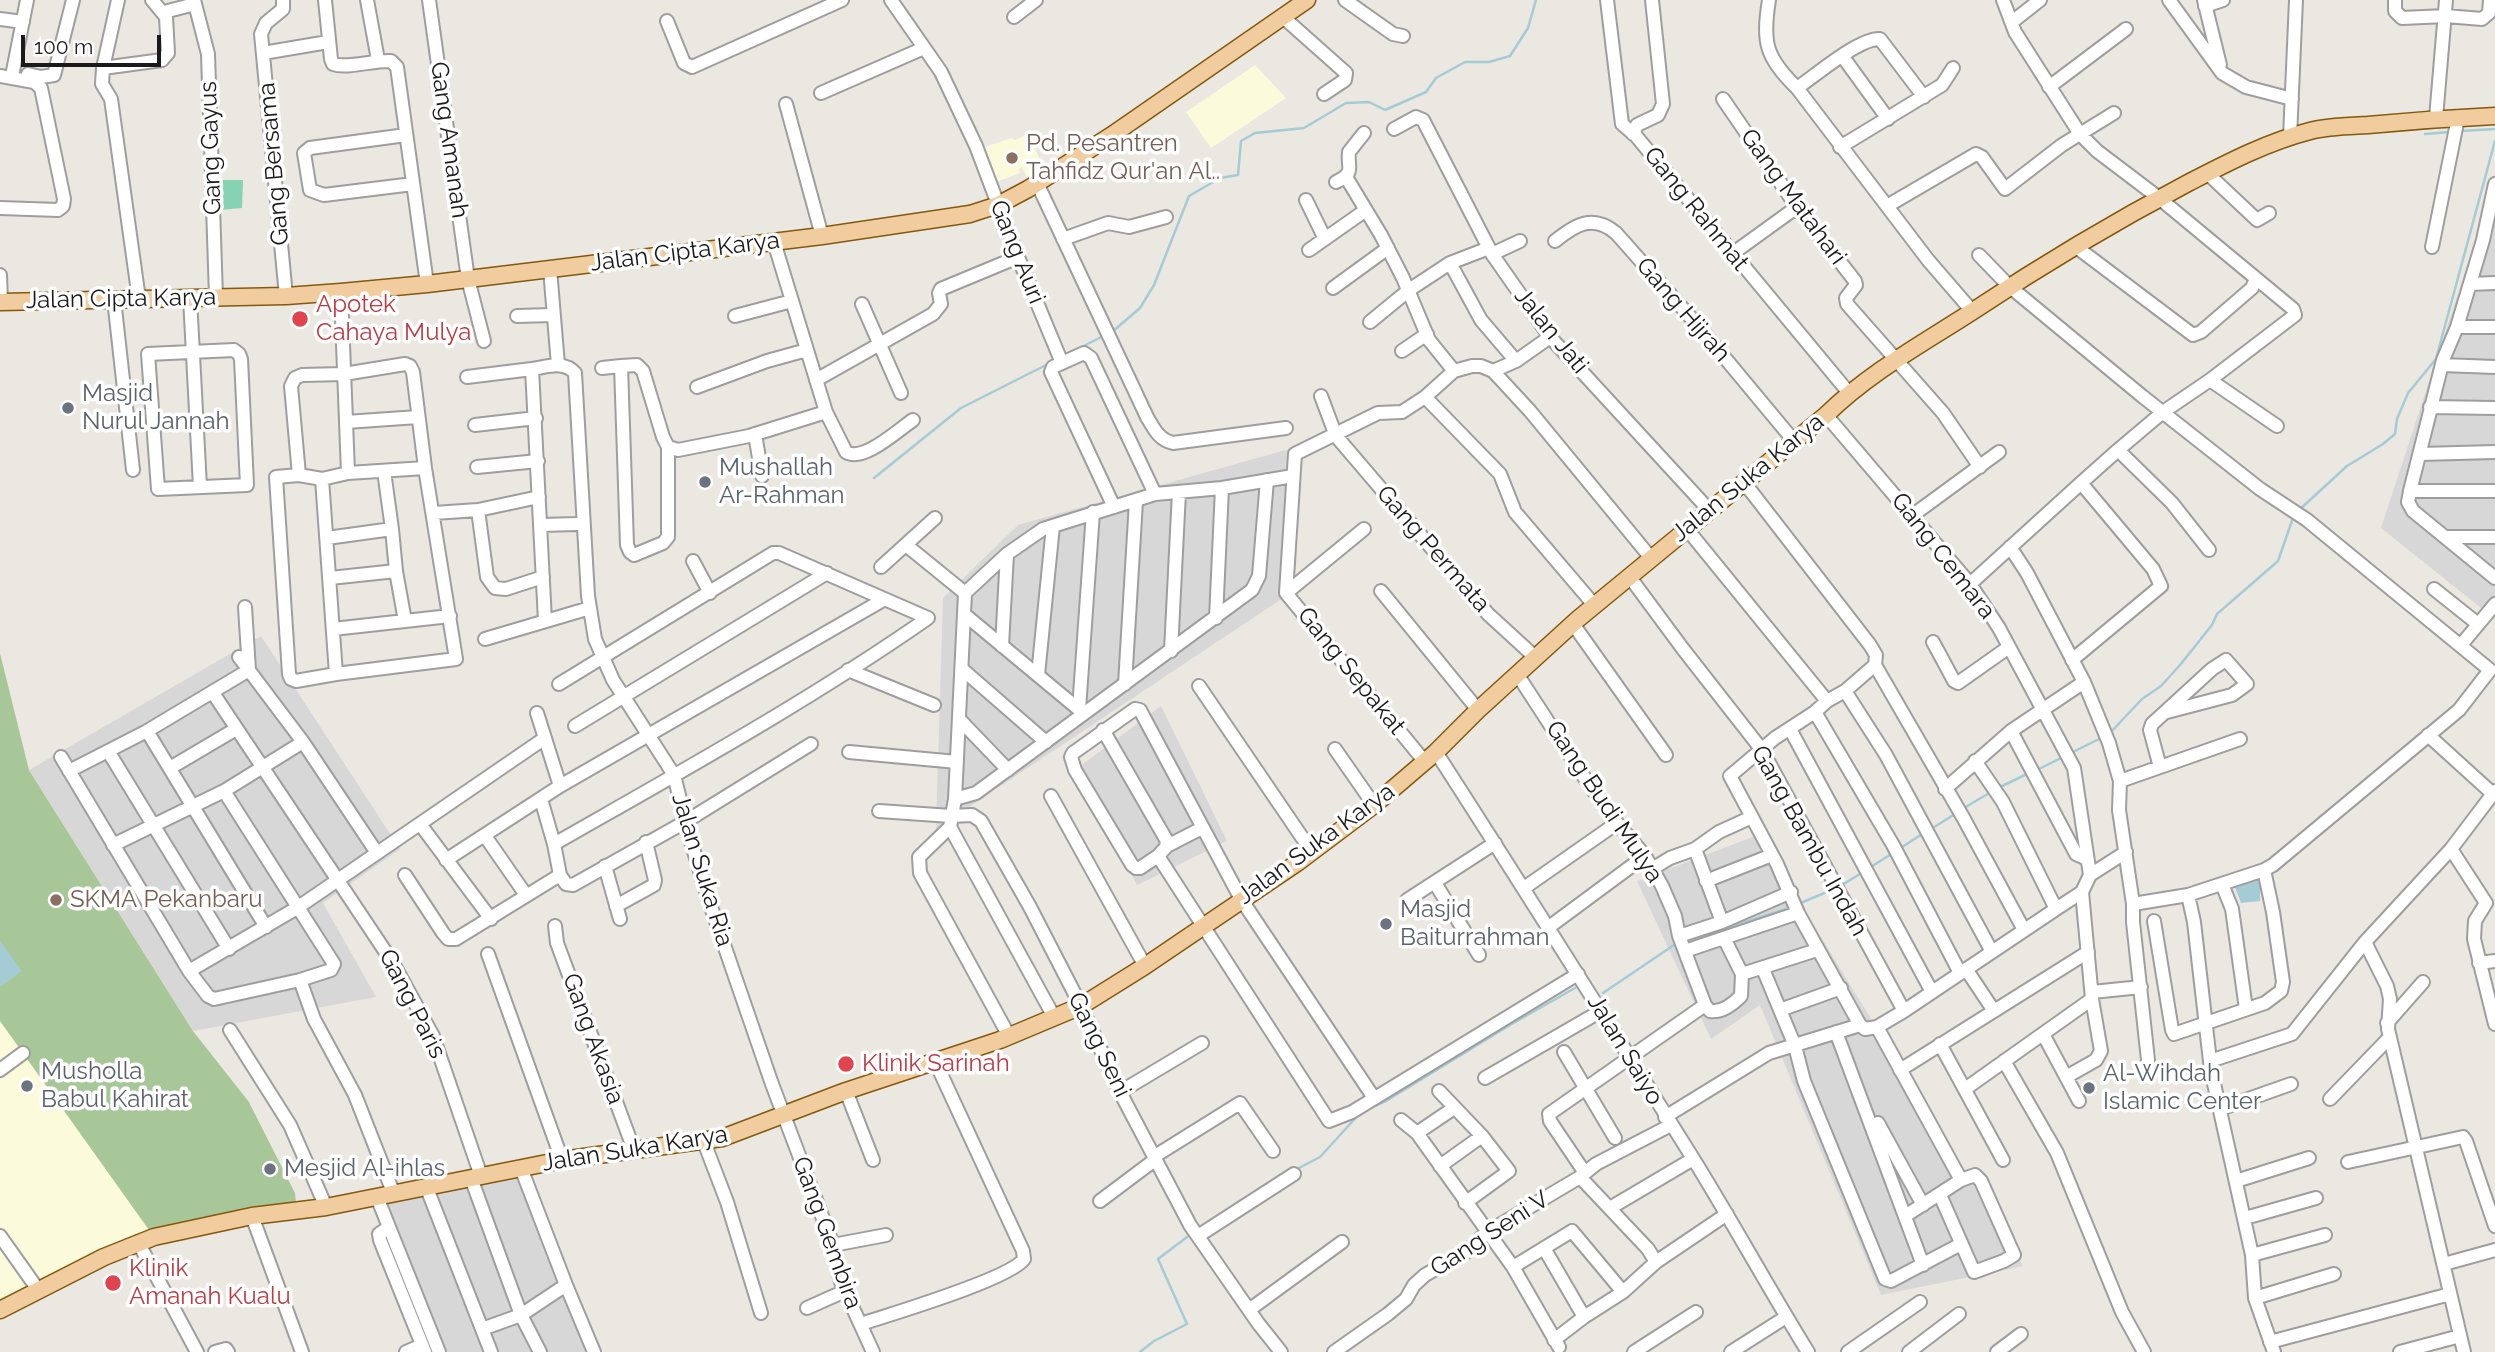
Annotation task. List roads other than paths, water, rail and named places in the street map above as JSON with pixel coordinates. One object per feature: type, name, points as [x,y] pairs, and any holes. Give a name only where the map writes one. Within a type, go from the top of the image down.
[{"type":"main road","name":"Jalan Cipta Karya","points":[[1,302],[286,296],[341,292],[774,242],[970,214],[998,205],[1037,183],[1158,105],[1307,0]]},
{"type":"main road","name":"Jalan Suka Karya","points":[[0,1310],[138,1242],[252,1216],[326,1207],[562,1160],[722,1138],[846,1091],[1009,1036],[1081,1006],[1145,967],[1374,806],[1431,757],[1535,657],[1849,393],[1894,359],[2009,286],[2159,198],[2235,159],[2290,137],[2313,130],[2436,118],[2495,116]]},
{"type":"street","points":[[27,0],[23,22],[6,70],[41,77],[54,75],[73,0]]},
{"type":"street","points":[[118,0],[102,84],[111,99],[139,299]]},
{"type":"street","points":[[103,68],[162,60],[166,57],[168,53],[164,12],[152,0]]},
{"type":"street","name":"Gang Bersama","points":[[283,0],[283,9],[266,23],[261,34],[286,296]]},
{"type":"street","points":[[325,0],[328,42],[331,59],[336,66],[378,60],[391,61],[397,67],[427,284]]},
{"type":"street","points":[[367,0],[378,60]]},
{"type":"street","name":"Gang Amanah","points":[[429,0],[468,279],[484,341]]},
{"type":"street","points":[[667,21],[684,63],[692,67],[842,0]]},
{"type":"street","name":"Gang Auri","points":[[891,0],[941,72],[975,146],[1061,360],[1051,372],[1114,507]]},
{"type":"street","points":[[1014,17],[1036,0]]},
{"type":"street","points":[[1345,0],[1393,34],[1403,36]]},
{"type":"street","name":"Gang Rahmat","points":[[1607,0],[1622,124],[1849,393]]},
{"type":"street","points":[[1633,134],[1637,125],[1658,115],[1663,104],[1653,0]]},
{"type":"street","points":[[1769,0],[1765,38],[1778,69],[1797,89],[1928,260],[1972,311]]},
{"type":"street","points":[[1970,584],[2163,412],[2295,315],[2293,309],[2159,198],[2097,151],[2080,134],[2011,22],[2003,0]]},
{"type":"street","points":[[2011,22],[2040,0]]},
{"type":"street","points":[[2222,73],[2205,3],[2223,0]]},
{"type":"street","points":[[2290,137],[2296,0]]},
{"type":"street","points":[[2395,0],[2395,11],[2402,18],[2446,16],[2482,19],[2489,13],[2490,0]]},
{"type":"street","points":[[2436,118],[2446,0]]},
{"type":"street","points":[[2173,1],[2222,73],[2246,87],[2292,99]]},
{"type":"street","points":[[164,12],[194,2]]},
{"type":"street","name":"Gang Gayus","points":[[194,2],[208,54],[216,297]]},
{"type":"street","points":[[1283,17],[1346,73],[1345,80],[1324,94]]},
{"type":"street","points":[[0,19],[23,22]]},
{"type":"street","points":[[2049,87],[2126,29]]},
{"type":"street","points":[[1797,89],[1858,46],[1880,39],[1924,97]]},
{"type":"street","points":[[263,53],[328,42]]},
{"type":"street","points":[[821,93],[924,48]]},
{"type":"street","points":[[1843,57],[1888,119]]},
{"type":"street","points":[[1840,147],[1942,85],[1953,68]]},
{"type":"street","points":[[0,76],[34,82],[41,88],[64,200],[63,206],[58,210],[0,208]]},
{"type":"street","name":"Gang Matahari","points":[[1723,99],[1797,207],[1856,283],[1846,298],[1847,303],[1894,359]]},
{"type":"street","points":[[786,104],[822,236]]},
{"type":"street","points":[[1886,206],[1976,154],[1982,157],[2005,189],[2080,134],[2114,113]]},
{"type":"street","name":"Jalan Jati","points":[[1394,128],[1416,117],[1423,120],[1491,251],[1550,337],[1710,512]]},
{"type":"street","points":[[2432,247],[2458,118]]},
{"type":"street","points":[[1364,133],[1349,152],[1351,166],[1341,179],[1366,210],[1409,290],[1427,334],[1454,371]]},
{"type":"street","points":[[406,135],[310,148],[304,153],[304,160],[310,190],[324,195],[413,184]]},
{"type":"street","points":[[2207,173],[2257,220],[2269,213]]},
{"type":"street","points":[[1037,183],[1147,417],[1159,436],[1173,443],[1286,428]]},
{"type":"street","points":[[2494,191],[2489,240],[2470,284],[2442,365],[2408,506],[2495,578]]},
{"type":"street","points":[[1306,201],[1325,239]]},
{"type":"street","points":[[1732,254],[1797,207]]},
{"type":"street","points":[[1309,250],[1366,210]]},
{"type":"street","points":[[1063,239],[1108,223],[1129,227],[1166,218]]},
{"type":"street","name":"Gang Hijrah","points":[[1555,241],[1573,226],[1605,223],[1794,441]]},
{"type":"street","points":[[1370,322],[1409,290],[1450,263],[1520,241]]},
{"type":"street","points":[[774,242],[826,412],[846,452],[851,456],[867,452],[912,420]]},
{"type":"street","points":[[2075,246],[2193,335],[2201,332],[2252,288],[2256,279]]},
{"type":"street","points":[[1333,288],[1388,248]]},
{"type":"street","points":[[1979,256],[2009,286],[2163,412],[2260,489],[2307,520],[2490,670],[2459,709],[2273,865],[2188,895],[2133,904]]},
{"type":"street","points":[[816,380],[933,314],[941,304],[941,289],[1018,257]]},
{"type":"street","points":[[1450,263],[1481,320],[1517,361]]},
{"type":"street","points":[[550,269],[558,365]]},
{"type":"street","points":[[0,275],[1,302]]},
{"type":"street","points":[[2470,284],[2495,283]]},
{"type":"street","points":[[341,292],[348,473]]},
{"type":"street","points":[[190,298],[200,487]]},
{"type":"street","points":[[114,299],[134,470]]},
{"type":"street","points":[[735,316],[792,301]]},
{"type":"street","points":[[862,304],[901,393]]},
{"type":"street","points":[[517,316],[552,315]]},
{"type":"street","points":[[2457,327],[2495,327]]},
{"type":"street","points":[[1402,351],[1427,334]]},
{"type":"street","points":[[1493,371],[1517,361],[1550,337]]},
{"type":"street","points":[[234,350],[239,354],[247,481],[244,486],[158,489],[147,357],[152,352],[194,354],[234,350]]},
{"type":"street","points":[[697,387],[757,364],[807,350]]},
{"type":"street","points":[[1061,360],[1088,354],[1156,494]]},
{"type":"street","points":[[1894,359],[1943,413],[1980,467]]},
{"type":"street","points":[[299,475],[291,386],[295,378],[302,375],[344,374],[405,363],[410,366],[456,659],[296,681],[291,679],[289,674],[276,477],[299,475],[322,479],[348,473],[425,468]]},
{"type":"street","points":[[467,377],[558,365],[571,368],[575,373],[590,609],[485,639]]},
{"type":"street","points":[[602,368],[621,366],[637,365],[643,371],[668,447],[668,537],[663,543],[634,555],[627,545],[621,366]]},
{"type":"street","points":[[2442,365],[2495,367]]},
{"type":"street","points":[[1336,436],[1378,413],[1402,412],[1425,397],[1454,371],[1476,366],[1493,371],[1530,411],[1651,558]]},
{"type":"street","points":[[532,369],[545,621]]},
{"type":"street","points":[[2210,380],[2277,426]]},
{"type":"street","name":"Gang Permata","points":[[1321,396],[1336,436],[1488,614],[1535,657]]},
{"type":"street","points":[[1425,397],[1500,474],[1515,512],[1595,606]]},
{"type":"street","points":[[2430,407],[2495,408]]},
{"type":"street","points":[[668,447],[678,450],[755,434],[826,412]]},
{"type":"street","name":"Gang Cemara","points":[[1826,415],[1970,584],[1999,628],[2074,768],[2090,875]]},
{"type":"street","points":[[346,422],[418,417]]},
{"type":"street","points":[[475,425],[536,418]]},
{"type":"street","points":[[755,434],[762,476]]},
{"type":"street","name":"Gang Sepakat","points":[[1336,436],[1295,454],[1286,593],[1431,757]]},
{"type":"street","points":[[2118,450],[2172,503],[2209,550]]},
{"type":"street","points":[[1913,515],[1999,452]]},
{"type":"street","points":[[2420,454],[2495,452]]},
{"type":"street","points":[[477,467],[538,461]]},
{"type":"street","points":[[384,471],[405,621]]},
{"type":"street","points":[[1009,1036],[919,873],[919,857],[950,822],[955,799],[965,593],[1007,554],[1042,529],[1156,494],[1222,488],[1293,476]]},
{"type":"street","points":[[322,479],[337,674]]},
{"type":"street","points":[[955,799],[976,793],[1045,742],[1081,711],[1125,684],[1252,590],[1259,580],[1267,480]]},
{"type":"street","points":[[1744,481],[1870,645],[1876,655],[1875,665],[1964,819],[2024,930]]},
{"type":"street","points":[[2073,660],[2161,586],[2153,569],[2081,483]]},
{"type":"street","points":[[1216,618],[1222,488]]},
{"type":"street","points":[[2410,491],[2495,491]]},
{"type":"street","points":[[1171,651],[1179,492]]},
{"type":"street","points":[[434,513],[478,510],[540,497]]},
{"type":"street","points":[[1125,684],[1136,501]]},
{"type":"street","points":[[478,510],[488,577],[495,589],[506,589],[543,577]]},
{"type":"street","points":[[1081,711],[1093,512]]},
{"type":"street","points":[[881,568],[935,518]]},
{"type":"street","points":[[541,525],[578,524]]},
{"type":"street","points":[[1038,675],[1053,526]]},
{"type":"street","points":[[327,538],[392,529]]},
{"type":"street","points":[[1286,593],[1364,529]]},
{"type":"street","points":[[1687,529],[1827,701]]},
{"type":"street","points":[[2446,537],[2495,537]]},
{"type":"street","points":[[906,545],[965,593]]},
{"type":"street","points":[[2010,547],[2084,682],[2109,743],[2120,781],[2119,810],[2133,904],[2148,1060]]},
{"type":"street","points":[[554,844],[848,670],[928,618],[827,573],[773,553],[559,684]]},
{"type":"street","points":[[1002,646],[1007,554]]},
{"type":"street","points":[[693,561],[710,593]]},
{"type":"street","points":[[330,578],[396,571]]},
{"type":"street","points":[[575,726],[827,573]]},
{"type":"street","name":"Gang Bambu Indah","points":[[1629,576],[1682,649],[1762,750],[1904,1011]]},
{"type":"street","points":[[2434,589],[2478,624]]},
{"type":"street","points":[[1381,591],[1478,710]]},
{"type":"street","points":[[446,860],[561,786],[883,600]]},
{"type":"street","points":[[2461,645],[2495,604]]},
{"type":"street","points":[[245,607],[249,670]]},
{"type":"street","name":"Jalan Suka Ria","points":[[590,609],[595,639],[613,680],[674,775],[710,905],[784,1114]]},
{"type":"street","points":[[964,614],[1081,711]]},
{"type":"street","points":[[333,629],[450,616]]},
{"type":"street","points":[[1573,624],[1666,755]]},
{"type":"street","points":[[1933,642],[1958,683],[2009,646]]},
{"type":"street","points":[[239,657],[303,742],[377,853]]},
{"type":"street","points":[[2160,767],[2150,729],[2167,712],[2212,669],[2227,660],[2247,684],[2232,695],[2167,712]]},
{"type":"street","points":[[1875,665],[1845,691],[1827,701],[1730,776],[1772,855],[1817,950],[1860,1025],[1865,1029],[1877,1027],[1904,1011],[2082,892]]},
{"type":"street","points":[[962,668],[1045,742]]},
{"type":"street","points":[[69,771],[147,731],[249,670]]},
{"type":"street","points":[[848,670],[934,705]]},
{"type":"street","name":"Gang Budi Mulya","points":[[1517,674],[1617,823],[1645,856],[1675,916],[1679,936],[1706,1005]]},
{"type":"street","points":[[1945,789],[2011,731],[2084,682]]},
{"type":"street","points":[[1199,686],[1312,852]]},
{"type":"street","points":[[1845,691],[1886,755],[1992,952]]},
{"type":"street","name":"Gang Paris","points":[[212,693],[393,963],[433,1036],[521,1315],[540,1352]]},
{"type":"street","points":[[1202,828],[1140,868],[1135,867],[1075,770],[1071,755],[1103,730],[1139,708],[1241,899],[1374,1098]]},
{"type":"street","points":[[1815,712],[1963,971],[1994,1011]]},
{"type":"street","points":[[537,713],[561,786]]},
{"type":"street","points":[[959,719],[1008,770]]},
{"type":"street","points":[[170,768],[236,729]]},
{"type":"street","points":[[1790,729],[1932,992]]},
{"type":"street","points":[[1103,730],[1166,840],[1163,851],[1203,925],[1329,1121],[1334,1121],[1374,1098],[1578,974]]},
{"type":"street","points":[[147,731],[266,927]]},
{"type":"street","points":[[2011,731],[2076,854],[2087,859]]},
{"type":"street","points":[[2210,1061],[2292,1034],[2365,942],[2451,849],[2494,792],[2428,735]]},
{"type":"street","points":[[189,971],[297,908],[545,738]]},
{"type":"street","points":[[2120,781],[2241,739]]},
{"type":"street","points":[[113,845],[224,791],[303,742]]},
{"type":"street","points":[[541,799],[560,875],[569,886],[685,822],[811,744]]},
{"type":"street","points":[[1335,749],[1374,806]]},
{"type":"street","points":[[108,751],[229,949]]},
{"type":"street","points":[[849,752],[957,762]]},
{"type":"street","points":[[61,757],[189,971],[208,996],[214,999],[300,980],[331,970],[334,964],[224,791]]},
{"type":"street","name":"Jalan Saiyo","points":[[1431,757],[1495,843],[1549,927],[1727,1214],[1808,1352]]},
{"type":"street","points":[[1975,761],[2003,802],[2056,909]]},
{"type":"street","points":[[1051,796],[1145,967]]},
{"type":"street","name":"Gang Seni","points":[[879,811],[950,822],[976,817],[984,826],[1030,907],[1081,1006],[1120,1091],[1198,1236],[1281,1352]]},
{"type":"street","points":[[1652,869],[1752,817]]},
{"type":"street","points":[[950,822],[1055,1017]]},
{"type":"street","points":[[1524,888],[1617,823]]},
{"type":"street","points":[[420,824],[491,919]]},
{"type":"street","points":[[485,836],[526,895]]},
{"type":"street","points":[[616,906],[654,885],[646,842]]},
{"type":"street","points":[[1407,900],[1495,843]]},
{"type":"street","points":[[1695,849],[1722,922]]},
{"type":"street","points":[[2451,849],[2486,903],[2474,926],[2474,939],[2495,1024]]},
{"type":"street","points":[[2066,1077],[2100,1055],[2082,892],[2090,875],[2126,852]]},
{"type":"street","points":[[1706,881],[1772,855]]},
{"type":"street","points":[[1549,927],[1645,856]]},
{"type":"street","points":[[605,866],[621,919]]},
{"type":"street","points":[[2154,921],[2172,1031],[2177,1034],[2265,1003],[2276,997],[2283,986],[2264,870]]},
{"type":"street","points":[[405,875],[448,939],[456,940],[560,875]]},
{"type":"street","points":[[1435,883],[1479,955]]},
{"type":"street","points":[[2222,884],[2232,909],[2246,1009]]},
{"type":"street","points":[[2188,895],[2194,922],[2210,1061],[2245,1218],[2252,1255],[2255,1298],[2272,1347],[2450,1294]]},
{"type":"street","points":[[1679,936],[1794,903]]},
{"type":"street","points":[[1685,951],[1724,938],[1794,903]]},
{"type":"street","name":"Gang Akasia","points":[[555,926],[557,943],[634,1150]]},
{"type":"street","points":[[1656,1262],[1582,1175],[1550,1121],[1549,1114],[1706,1005],[1710,1011],[1716,1012],[1731,1005],[1741,996],[1742,974],[1724,938]]},
{"type":"street","points":[[2365,942],[2387,986],[2390,999],[2387,1024],[2464,1352]]},
{"type":"street","points":[[1742,974],[1817,950]]},
{"type":"street","points":[[1900,1070],[2088,951]]},
{"type":"street","points":[[488,954],[562,1160]]},
{"type":"street","points":[[2479,963],[2495,961]]},
{"type":"street","points":[[1763,968],[1795,1046],[1804,1081],[1883,1277],[1891,1281],[1961,1244]]},
{"type":"street","points":[[300,980],[314,1019],[355,1095],[385,1195],[389,1227],[439,1352]]},
{"type":"street","points":[[2387,1024],[2423,982]]},
{"type":"street","points":[[1965,1089],[2043,1034],[2092,995],[2141,987]]},
{"type":"street","points":[[1780,1010],[1841,988]]},
{"type":"street","points":[[1485,1078],[1601,1011]]},
{"type":"street","name":"Gang Seni V","points":[[1334,1352],[1402,1303],[1414,1285],[1425,1275],[1468,1251],[1486,1233],[1668,1121],[1769,1053],[1860,1025]]},
{"type":"street","points":[[1877,1027],[1961,1181]]},
{"type":"street","points":[[230,1030],[290,1125],[326,1207]]},
{"type":"street","points":[[1836,1032],[1923,1265]]},
{"type":"street","points":[[2043,1034],[2079,1101]]},
{"type":"street","points":[[2330,1099],[2390,1037]]},
{"type":"street","points":[[1120,1091],[1202,1044]]},
{"type":"street","points":[[1940,1044],[2003,1160]]},
{"type":"street","points":[[1564,1052],[1615,1138]]},
{"type":"street","points":[[0,1070],[23,1053]]},
{"type":"street","points":[[861,1324],[941,1298],[1011,1269],[1022,1263],[1025,1256],[935,1061]]},
{"type":"street","points":[[2004,1061],[2057,1153],[2122,1312],[2144,1352]]},
{"type":"street","points":[[2220,1109],[2291,1084]]},
{"type":"street","points":[[1858,1088],[1923,1205]]},
{"type":"street","points":[[846,1091],[873,1160]]},
{"type":"street","points":[[1439,1091],[1482,1136],[1509,1171],[1465,1203]]},
{"type":"street","points":[[1100,1200],[1155,1158],[1240,1103],[1273,1151]]},
{"type":"street","points":[[1417,1133],[1454,1108]]},
{"type":"street","name":"Gang Gembira","points":[[784,1114],[833,1245],[845,1291],[873,1352]]},
{"type":"street","points":[[1401,1120],[1417,1133],[1486,1233],[1513,1267],[1556,1343],[1584,1317],[1623,1292],[1656,1262],[1727,1214]]},
{"type":"street","points":[[1440,1166],[1482,1136]]},
{"type":"street","points":[[2348,1162],[2461,1137],[2465,1139],[2495,1226]]},
{"type":"street","points":[[704,1142],[727,1202],[761,1313]]},
{"type":"street","points":[[2236,1181],[2309,1158]]},
{"type":"street","points":[[1610,1208],[1693,1159]]},
{"type":"street","points":[[521,1168],[594,1352]]},
{"type":"street","points":[[1198,1236],[1294,1174]]},
{"type":"street","points":[[1905,1216],[1961,1181],[1974,1175],[1979,1178],[2014,1255],[1974,1272],[1940,1195]]},
{"type":"street","points":[[426,1186],[491,1352]]},
{"type":"street","points":[[2245,1218],[2316,1198]]},
{"type":"street","points":[[252,1216],[302,1352]]},
{"type":"street","points":[[389,1227],[379,1234],[380,1240],[424,1349],[406,1352]]},
{"type":"street","points":[[1513,1267],[1573,1231],[1623,1292]]},
{"type":"street","points":[[833,1245],[886,1235]]},
{"type":"street","points":[[2252,1255],[2325,1235]]},
{"type":"street","points":[[0,1236],[39,1291]]},
{"type":"street","points":[[138,1242],[197,1352]]},
{"type":"street","points":[[1249,1310],[1342,1242]]},
{"type":"street","points":[[1544,1248],[1584,1317]]},
{"type":"street","points":[[2444,1264],[2495,1250]]},
{"type":"street","points":[[2255,1298],[2334,1274]]},
{"type":"street","points":[[482,1329],[521,1315],[566,1285]]},
{"type":"street","points":[[807,1308],[845,1291]]},
{"type":"street","points":[[1848,1352],[1920,1302]]},
{"type":"street","points":[[1634,1352],[1696,1311]]},
{"type":"street","points":[[1909,1352],[1959,1314]]},
{"type":"street","points":[[1731,1352],[1786,1317]]},
{"type":"street","points":[[1997,1352],[2021,1334]]},
{"type":"street","points":[[2400,1352],[2460,1336]]},
{"type":"street","points":[[215,1352],[226,1349],[228,1352]]},
{"type":"water","points":[[2260,878],[2260,901],[2241,903],[2235,887]]},
{"type":"water","points":[[0,941],[22,971],[0,987]]},
{"type":"waterway","points":[[1112,332],[1140,308],[1154,285],[1189,196],[1220,178],[1238,175],[1241,141],[1255,133],[1304,128],[1346,103],[1369,102],[1385,110],[1426,92],[1436,78],[1465,62],[1489,62],[1510,56],[1528,28],[1536,0]]},
{"type":"waterway","points":[[2460,131],[2495,129]]},
{"type":"waterway","points":[[2425,134],[2450,132]]},
{"type":"waterway","points":[[2298,511],[2347,466],[2395,434],[2397,419],[2408,393],[2436,359],[2495,141]]},
{"type":"waterway","points":[[1078,349],[1103,336]]},
{"type":"waterway","points":[[874,478],[961,408],[1050,363]]},
{"type":"waterway","points":[[2110,733],[2180,665],[2212,625],[2217,614],[2278,561],[2294,515]]},
{"type":"waterway","points":[[2069,754],[2101,738]]},
{"type":"waterway","points":[[2035,771],[2063,757]]},
{"type":"waterway","points":[[2000,787],[2029,773]]},
{"type":"waterway","points":[[1964,808],[1991,792]]},
{"type":"waterway","points":[[1931,829],[1955,814]]},
{"type":"waterway","points":[[1899,849],[1922,834]]},
{"type":"waterway","points":[[1869,868],[1893,853]]},
{"type":"waterway","points":[[1842,885],[1863,872]]},
{"type":"waterway","points":[[1798,904],[1827,892]]},
{"type":"waterway","points":[[1692,939],[1792,907]]},
{"type":"waterway","points":[[1603,993],[1674,945]]},
{"type":"waterway","points":[[1372,1107],[1575,988]]},
{"type":"waterway","points":[[1295,1170],[1320,1157],[1360,1113]]},
{"type":"waterway","points":[[1140,1352],[1154,1341],[1187,1324],[1158,1259],[1191,1234]]},
{"type":"place","name":"Pd. Pesantren Tahfidz Qur'an Al..","points":[[1012,158]]},
{"type":"place","name":"Apotek Cahaya Mulya","points":[[300,319]]},
{"type":"place","name":"Masjid Nurul Jannah","points":[[68,408]]},
{"type":"place","name":"Mushallah Ar-Rahman","points":[[705,482]]},
{"type":"place","name":"SKMA Pekanbaru","points":[[56,900]]},
{"type":"place","name":"Masjid Baiturrahman","points":[[1386,924]]},
{"type":"place","name":"Klinik Sarinah","points":[[846,1064]]},
{"type":"place","name":"Musholla Babul Kahirat","points":[[27,1086]]},
{"type":"place","name":"Al-Wihdah Islamic Center","points":[[2089,1088]]},
{"type":"place","name":"Mesjid Al-ihlas","points":[[270,1169]]},
{"type":"place","name":"Klinik Amanah Kualu","points":[[113,1283]]}]
